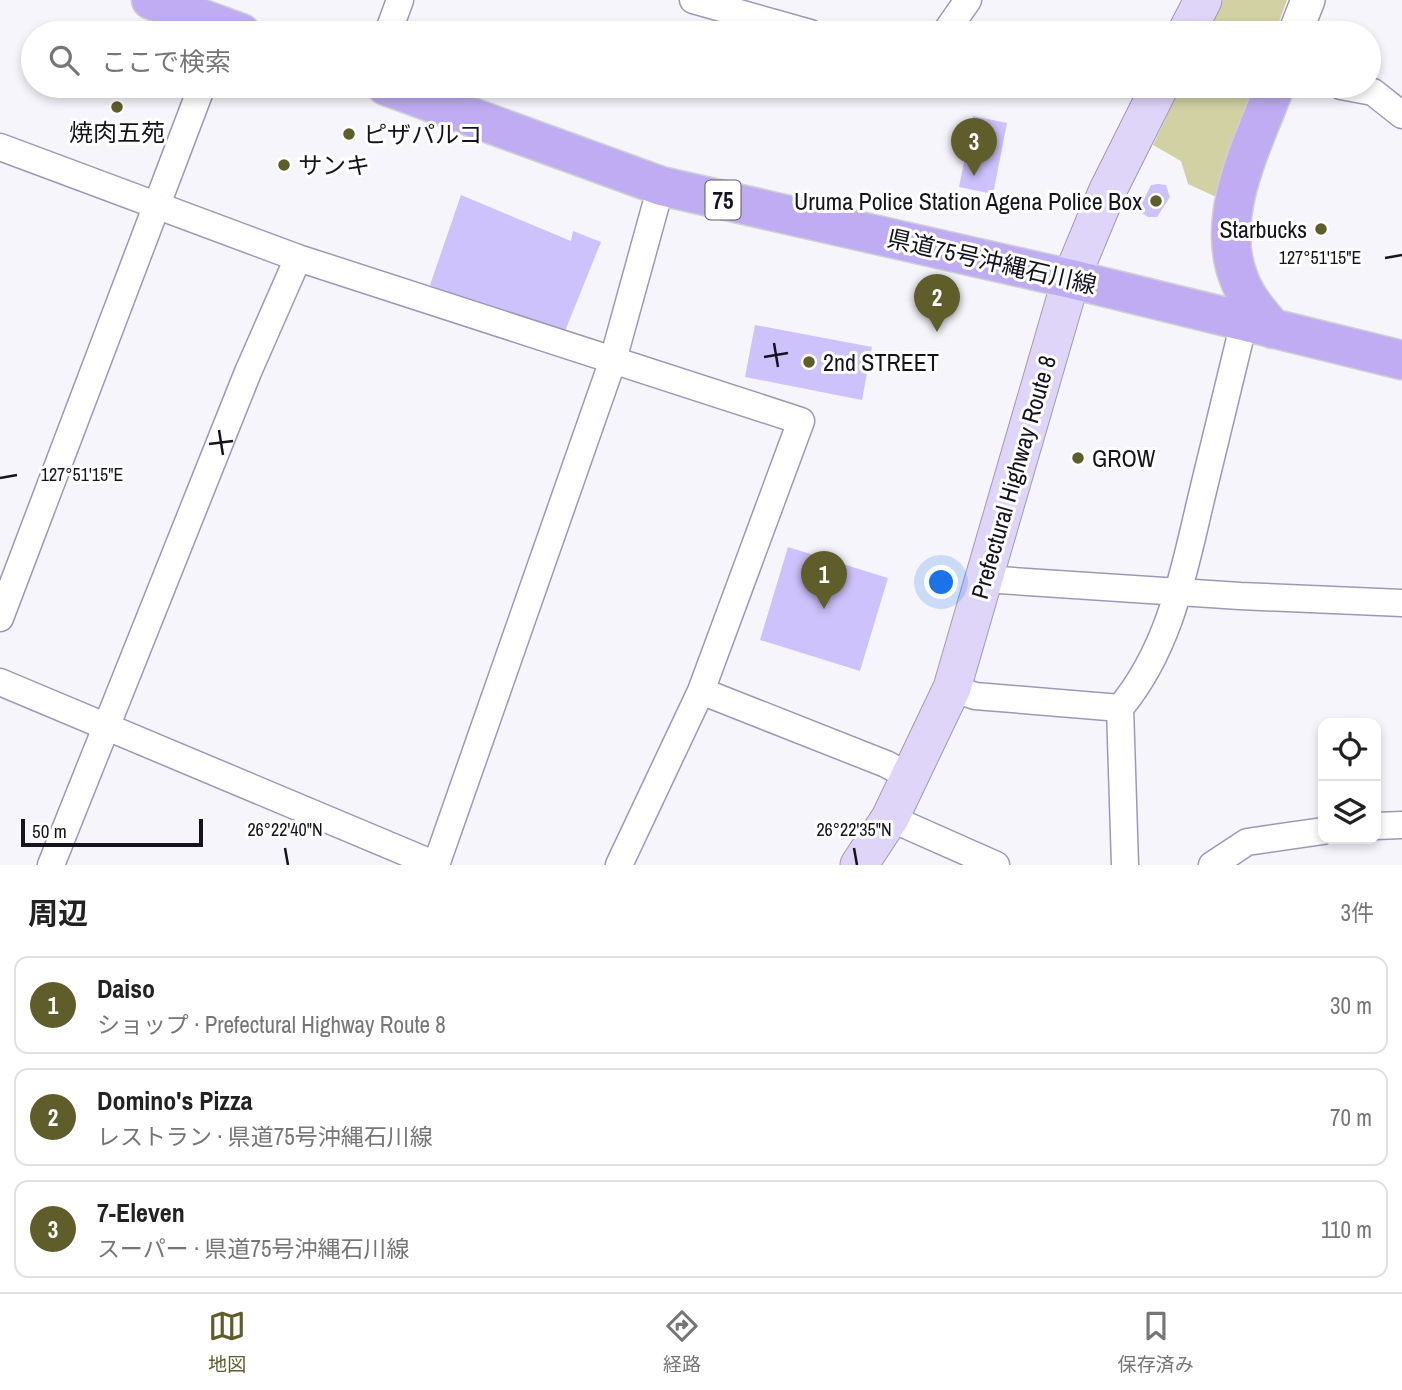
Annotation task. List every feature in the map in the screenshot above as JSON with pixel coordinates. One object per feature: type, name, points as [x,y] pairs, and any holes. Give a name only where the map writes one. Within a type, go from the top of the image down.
[{"type":"main road","points":[[151,0],[203,21]]},
{"type":"main road","points":[[1192,21],[1203,0]]},
{"type":"main road","name":"県道75号沖縄石川線","points":[[419,98],[661,186],[1071,279],[1402,360]]},
{"type":"main road","name":"Prefectural Highway Route 8","points":[[859,865],[890,818],[952,688],[1071,279],[1107,192],[1154,98]]},
{"type":"main road","points":[[1259,326],[1237,275],[1230,229],[1236,195],[1271,98]]},
{"type":"street","points":[[392,21],[400,0]]},
{"type":"street","points":[[693,0],[767,21]]},
{"type":"street","points":[[953,21],[968,0]]},
{"type":"street","points":[[1300,21],[1308,0]]},
{"type":"street","points":[[0,618],[198,98]]},
{"type":"street","points":[[1380,98],[1402,115]]},
{"type":"street","points":[[0,147],[298,258],[801,421],[701,691],[618,865]]},
{"type":"street","points":[[0,682],[436,865],[613,360],[661,186]]},
{"type":"street","points":[[51,865],[298,258]]},
{"type":"street","points":[[1125,865],[1120,708],[1139,685],[1157,655],[1259,326]]},
{"type":"street","points":[[983,579],[1240,596],[1402,603]]},
{"type":"street","points":[[952,688],[975,696],[1120,708]]},
{"type":"street","points":[[701,691],[886,764],[908,776]]},
{"type":"street","points":[[890,818],[996,865]]},
{"type":"street","points":[[1381,826],[1402,825]]},
{"type":"street","points":[[1212,865],[1247,842],[1318,832]]},
{"type":"green space","points":[[1223,0],[1287,0],[1279,21],[1213,21]]},
{"type":"green space","points":[[1175,98],[1252,98],[1225,201],[1188,184],[1181,161],[1153,145]]},
{"type":"building","points":[[973,116],[1007,123],[993,194],[959,187]]},
{"type":"building","name":"Uruma Police Station Agena Police Box","points":[[1151,185],[1166,185],[1170,197],[1157,217],[1148,217],[1142,213],[1141,205]]},
{"type":"building","points":[[461,195],[571,241],[573,231],[601,242],[561,341],[430,285]]},
{"type":"building","name":"2nd STREET","points":[[755,325],[872,347],[862,400],[745,377]]},
{"type":"building","points":[[788,547],[888,578],[860,671],[760,640]]},
{"type":"place","name":"焼肉五苑","points":[[117,107]]},
{"type":"place","name":"ピザパルコ","points":[[349,134]]},
{"type":"place","name":"サンキ","points":[[284,165]]},
{"type":"place","name":"7-Eleven","points":[[974,176]]},
{"type":"place","name":"Uruma Police Station Agena Police Box","points":[[1156,201]]},
{"type":"place","name":"Starbucks","points":[[1321,229]]},
{"type":"place","name":"Domino's Pizza","points":[[937,332]]},
{"type":"place","name":"2nd STREET","points":[[809,362]]},
{"type":"place","name":"GROW","points":[[1078,458]]},
{"type":"place","name":"Daiso","points":[[824,609]]}]
